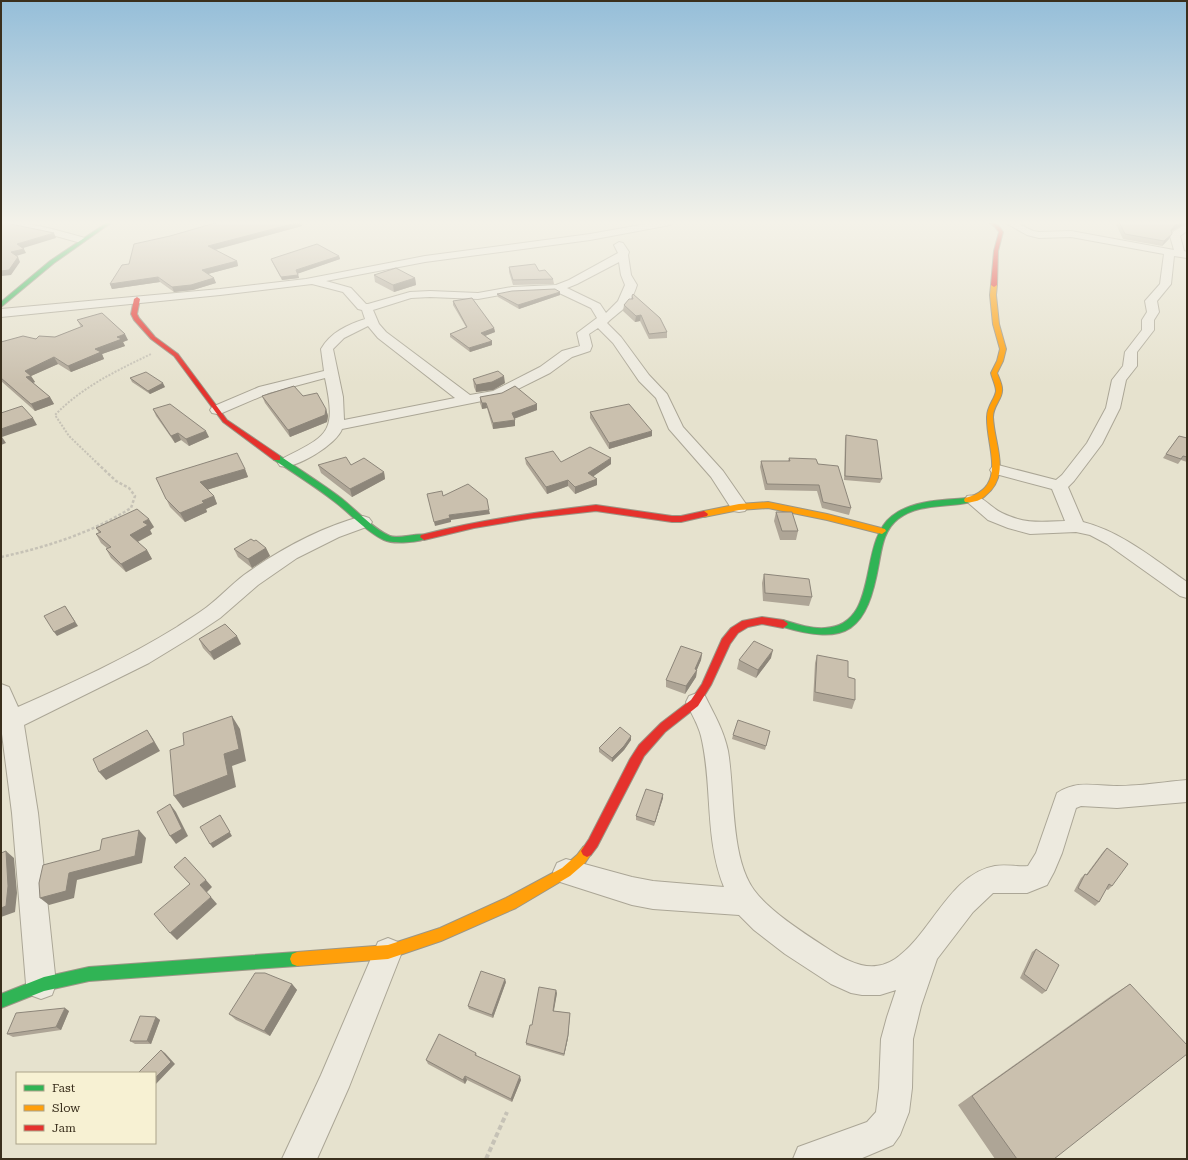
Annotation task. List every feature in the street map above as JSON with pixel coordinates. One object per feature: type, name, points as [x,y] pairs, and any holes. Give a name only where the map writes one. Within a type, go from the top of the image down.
[{"type":"street","points":[[1,305],[35,276]]},
{"type":"street","points":[[1,313],[220,292],[306,282],[336,276]]},
{"type":"street","points":[[286,463],[328,440],[333,433],[336,426],[338,411],[330,372],[327,352],[328,345],[369,315],[377,306],[410,295],[430,294],[478,296],[512,290],[557,288],[584,276]]},
{"type":"street","points":[[336,426],[502,392],[545,370],[567,354],[585,348],[586,346],[583,333],[621,308],[630,288],[630,283],[627,276]]},
{"type":"street","points":[[1,1001],[41,984],[63,978],[90,974],[388,952],[441,934],[511,903],[566,872],[581,859],[593,843],[639,753],[655,733],[697,702],[725,643],[732,632],[743,624],[752,620],[766,621],[829,633],[841,630],[860,615],[866,600],[882,531],[893,518],[904,511],[930,505],[973,500],[986,492],[998,470],[998,456],[990,419],[991,410],[1000,391],[994,373],[1000,361],[1003,349],[996,324],[993,295],[994,276]]},
{"type":"street","points":[[1059,486],[1074,470],[1094,444],[1113,408],[1119,380],[1130,366],[1131,352],[1148,330],[1148,320],[1153,312],[1151,301],[1165,284],[1166,276]]},
{"type":"street","points":[[306,282],[340,287],[347,290],[369,315],[376,329],[467,400]]},
{"type":"street","points":[[557,288],[596,306],[600,311],[602,321],[644,378],[662,397],[676,429],[717,474],[739,507]]},
{"type":"street","points":[[137,300],[134,314],[136,320],[152,338],[176,355],[192,378],[226,420],[338,500],[363,522],[387,538],[398,540],[424,538],[474,525],[587,508],[681,519],[739,507],[768,505],[882,531]]},
{"type":"street","points":[[217,410],[264,390],[330,372]]},
{"type":"street","points":[[998,470],[1059,486]]},
{"type":"street","points":[[1059,486],[1076,526]]},
{"type":"street","points":[[973,500],[994,516],[1014,524],[1030,528],[1076,526],[1096,532],[1113,540],[1187,591]]},
{"type":"street","points":[[6,722],[52,702],[142,656],[213,614],[251,580],[291,554],[333,533],[363,522]]},
{"type":"street","points":[[1,693],[25,812],[41,984]]},
{"type":"street","points":[[697,702],[711,734],[716,756],[724,834],[730,868],[746,902],[770,924],[789,938],[833,969],[852,978],[872,981],[895,976],[910,966],[926,950],[956,910],[984,883],[995,879],[1025,880],[1037,876],[1045,864],[1066,801],[1074,796],[1081,795],[1117,798],[1187,791]]},
{"type":"street","points":[[566,872],[632,891],[653,895],[746,902]]},
{"type":"street","points":[[810,1159],[880,1134],[889,1121],[894,1106],[896,1040],[908,998],[926,950]]},
{"type":"street","points":[[299,1159],[333,1087],[388,952]]},
{"type":"path","points":[[1,557],[33,550],[72,537],[108,522],[131,508],[135,496],[129,488],[116,481],[69,436],[55,415],[80,391],[99,378],[150,355],[165,346]]},
{"type":"path","points":[[486,1159],[507,1112]]},
{"type":"building","points":[[115,276],[211,276],[214,278],[191,285],[172,287],[158,277],[110,284]]},
{"type":"building","points":[[376,276],[411,276],[415,278],[393,285]]},
{"type":"building","points":[[512,276],[550,276],[553,279],[513,280]]},
{"type":"building","points":[[555,289],[560,292],[518,305],[497,294],[512,291]]},
{"type":"building","points":[[633,294],[660,318],[667,332],[649,334],[641,315],[636,316],[624,305],[629,299],[633,299]]},
{"type":"building","points":[[472,298],[494,328],[481,333],[492,341],[469,348],[450,334],[467,327],[453,301]]},
{"type":"building","points":[[102,313],[125,334],[117,337],[122,339],[95,349],[101,352],[68,366],[54,357],[25,371],[31,376],[26,377],[50,397],[31,404],[1,378],[1,342],[23,336],[36,339],[39,336],[55,337],[83,326],[77,320]]},
{"type":"building","points":[[498,371],[504,376],[492,382],[476,385],[473,379]]},
{"type":"building","points":[[146,372],[163,383],[148,391],[130,378]]},
{"type":"building","points":[[294,386],[303,396],[317,393],[326,409],[325,415],[288,430],[262,396]]},
{"type":"building","points":[[515,386],[537,404],[512,413],[515,420],[493,423],[486,403],[482,403],[480,397],[502,393]]},
{"type":"building","points":[[170,404],[206,431],[186,439],[178,433],[171,436],[153,409]]},
{"type":"building","points":[[629,404],[652,431],[609,443],[590,412]]},
{"type":"building","points":[[22,406],[33,418],[1,429],[1,413]]},
{"type":"building","points":[[846,435],[877,440],[882,479],[845,476]]},
{"type":"building","points":[[1179,436],[1187,438],[1187,457],[1183,456],[1181,459],[1166,454]]},
{"type":"building","points":[[590,447],[611,458],[588,473],[597,479],[575,487],[568,480],[546,487],[525,458],[553,451],[561,462]]},
{"type":"building","points":[[237,453],[245,469],[200,482],[214,496],[202,501],[204,503],[180,513],[166,499],[156,478]]},
{"type":"building","points":[[346,457],[351,465],[364,458],[384,472],[350,489],[318,465]]},
{"type":"building","points":[[789,458],[816,459],[818,464],[838,466],[851,508],[823,502],[819,485],[767,484],[761,461],[790,461]]},
{"type":"building","points":[[468,484],[487,499],[489,510],[449,515],[450,518],[434,522],[427,494],[442,491],[443,496]]},
{"type":"building","points":[[137,509],[149,519],[143,522],[148,525],[130,535],[147,550],[121,564],[106,549],[111,547],[96,534],[101,532],[96,528]]},
{"type":"building","points":[[776,512],[792,512],[798,531],[782,531]]},
{"type":"building","points":[[251,539],[254,541],[256,540],[266,548],[248,559],[234,549]]},
{"type":"building","points":[[764,574],[809,579],[812,597],[765,593]]},
{"type":"building","points":[[65,606],[75,622],[54,632],[44,616]]},
{"type":"building","points":[[225,624],[237,636],[210,652],[199,639]]},
{"type":"building","points":[[754,641],[773,650],[758,670],[739,660]]},
{"type":"building","points":[[681,646],[702,653],[695,669],[697,670],[686,686],[666,680]]},
{"type":"building","points":[[817,655],[848,661],[848,677],[855,679],[855,700],[815,692]]},
{"type":"building","points":[[232,716],[239,749],[224,754],[228,775],[174,796],[170,750],[184,745],[183,733]]},
{"type":"building","points":[[738,720],[770,731],[766,746],[733,735]]},
{"type":"building","points":[[620,727],[631,736],[624,746],[612,758],[599,748]]},
{"type":"building","points":[[147,730],[154,742],[99,772],[93,759]]},
{"type":"building","points":[[646,789],[663,794],[655,822],[636,816]]},
{"type":"building","points":[[170,804],[182,829],[170,836],[157,812]]},
{"type":"building","points":[[220,815],[230,832],[210,844],[200,827]]},
{"type":"building","points":[[139,830],[135,856],[69,873],[66,891],[40,898],[39,883],[43,865],[100,850],[102,839]]},
{"type":"building","points":[[1107,848],[1128,864],[1112,886],[1109,884],[1099,902],[1078,888],[1085,874],[1087,875]]},
{"type":"building","points":[[6,851],[8,886],[6,906],[1,908],[1,853]]},
{"type":"building","points":[[185,857],[206,880],[200,885],[211,897],[170,933],[154,914],[190,884],[174,867]]},
{"type":"building","points":[[1036,949],[1059,965],[1046,991],[1024,974]]},
{"type":"building","points":[[481,971],[505,979],[492,1015],[468,1006]]},
{"type":"building","points":[[255,973],[265,973],[292,984],[264,1031],[229,1014]]},
{"type":"building","points":[[1130,984],[1187,1045],[1187,1054],[1054,1159],[1017,1159],[972,1096]]},
{"type":"building","points":[[539,987],[556,990],[553,1011],[570,1013],[568,1035],[564,1054],[526,1043],[530,1025],[532,1025]]},
{"type":"building","points":[[65,1008],[56,1027],[7,1034],[16,1013]]},
{"type":"building","points":[[140,1016],[156,1017],[147,1041],[130,1041]]},
{"type":"building","points":[[439,1034],[476,1053],[475,1055],[520,1076],[511,1099],[465,1076],[463,1080],[426,1060]]},
{"type":"building","points":[[161,1050],[171,1062],[156,1077],[156,1072],[139,1072]]},
{"type":"traffic: fast","points":[[1,305],[35,276]]},
{"type":"traffic: fast","points":[[277,458],[338,500],[363,522],[387,538],[398,540],[424,537]]},
{"type":"traffic: fast","points":[[783,624],[820,632],[841,630],[852,622],[861,611],[871,582],[880,538],[886,526],[905,511],[917,507],[943,502],[968,500]]},
{"type":"traffic: fast","points":[[1,1001],[44,984],[89,974],[297,959]]},
{"type":"traffic: slow","points":[[968,500],[981,496],[993,481],[996,472],[997,463],[990,414],[994,400],[999,391],[994,373],[1000,361],[1003,349],[996,324],[993,295],[994,285]]},
{"type":"traffic: slow","points":[[704,514],[739,507],[768,505],[827,517],[882,531]]},
{"type":"traffic: slow","points":[[297,959],[388,952],[441,934],[511,903],[566,872],[581,859],[587,851]]},
{"type":"traffic: jam","points":[[994,285],[995,276]]},
{"type":"traffic: jam","points":[[137,299],[134,314],[136,319],[153,338],[176,355],[225,421],[277,458]]},
{"type":"traffic: jam","points":[[424,537],[474,525],[533,515],[596,508],[672,519],[681,519],[704,514]]},
{"type":"traffic: jam","points":[[587,851],[593,843],[643,748],[661,729],[695,703],[706,685],[726,642],[734,631],[746,624],[762,621],[783,624]]}]
